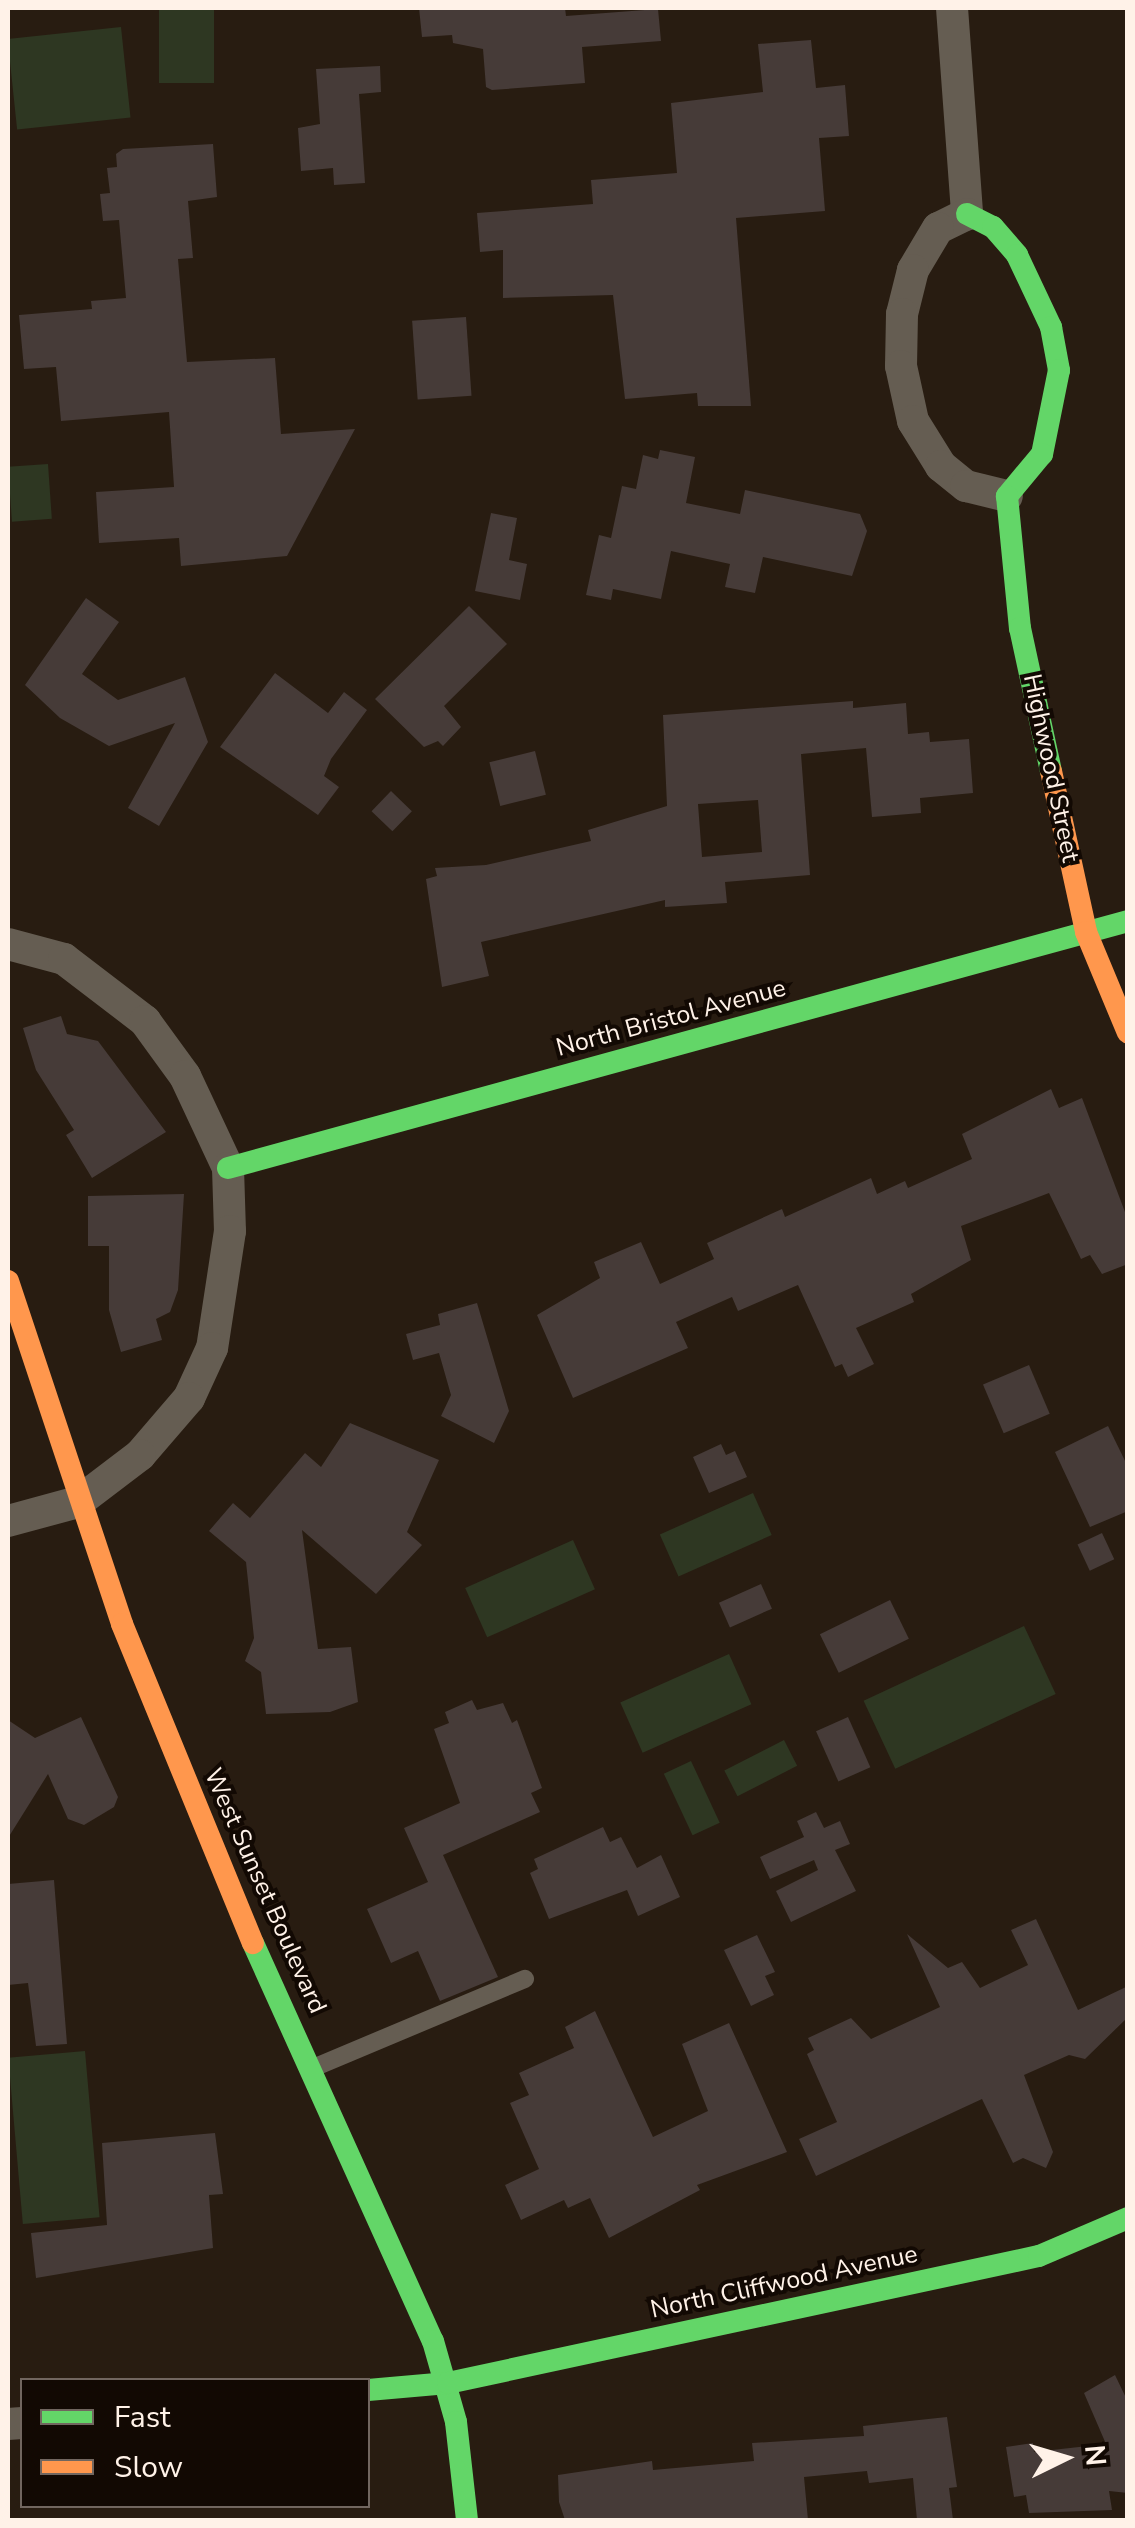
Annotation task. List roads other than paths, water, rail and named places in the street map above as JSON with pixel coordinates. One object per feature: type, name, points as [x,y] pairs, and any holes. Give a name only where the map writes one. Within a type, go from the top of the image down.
[{"type":"street","points":[[952,8],[968,214]]},
{"type":"street","points":[[968,214],[992,227],[1036,285],[1058,370],[1042,454],[1007,496],[966,486],[941,466],[913,421],[901,366],[902,314],[913,270],[938,228],[968,214]]},
{"type":"street","name":"Highwood Street","points":[[1007,496],[1020,628],[1086,932],[1128,1032]]},
{"type":"street","name":"North Bristol Avenue","points":[[228,1168],[1128,921]]},
{"type":"street","points":[[8,944],[64,958],[145,1021],[185,1076],[228,1168],[227,1284],[212,1348],[190,1398],[140,1455],[78,1502],[8,1521]]},
{"type":"street","name":"West Sunset Boulevard","points":[[8,1281],[78,1502],[236,1901],[313,2068],[448,2383],[467,2520]]},
{"type":"street","name":"North Cliffwood Avenue","points":[[370,2390],[448,2383],[1039,2256],[1128,2218]]},
{"type":"lane","points":[[313,2068],[525,1980]]}]
